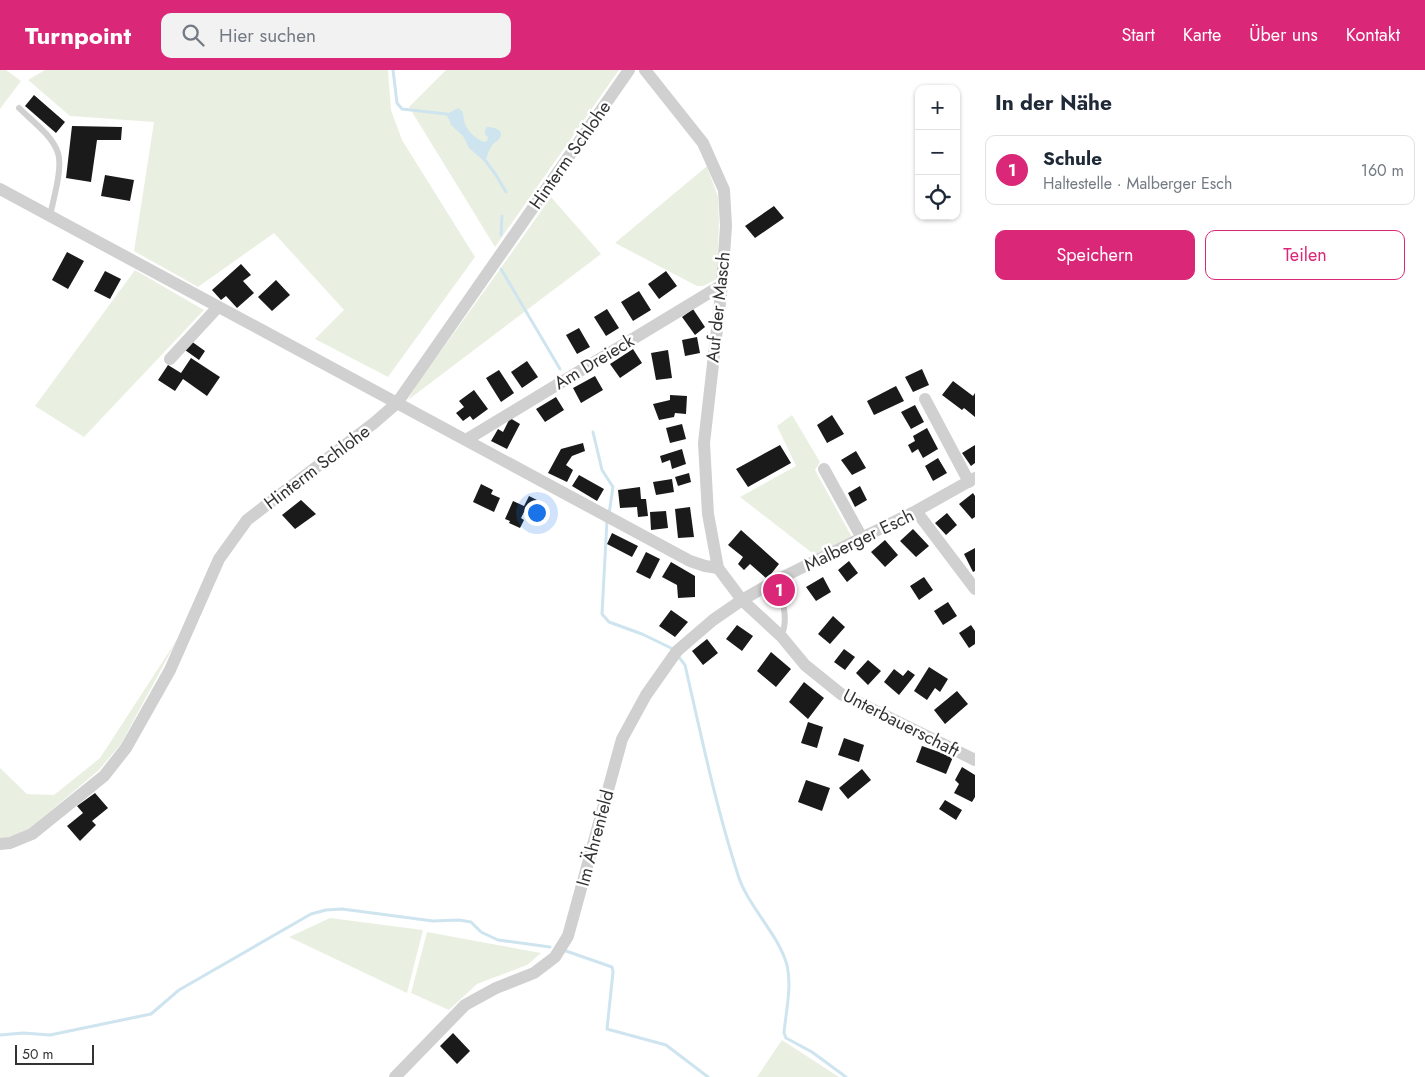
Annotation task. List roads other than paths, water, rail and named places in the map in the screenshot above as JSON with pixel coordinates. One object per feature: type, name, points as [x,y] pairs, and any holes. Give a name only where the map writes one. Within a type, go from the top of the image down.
[{"type":"street","name":"Hinterm Schlohe","points":[[0,844],[10,843],[32,834],[104,776],[126,748],[170,670],[219,559],[247,520],[374,423],[396,403],[629,70]]},
{"type":"street","name":"Auf der Masch","points":[[645,70],[702,143],[724,190],[726,226],[722,285],[704,443],[708,514],[718,568]]},
{"type":"street","points":[[0,189],[690,561],[718,568],[742,600]]},
{"type":"street","name":"Am Dreieck","points":[[466,440],[722,285]]},
{"type":"street","points":[[170,359],[218,307]]},
{"type":"street","points":[[925,399],[972,480]]},
{"type":"street","points":[[824,468],[862,538]]},
{"type":"street","name":"Malberger Esch","points":[[742,600],[775,581],[916,511],[972,480]]},
{"type":"street","points":[[916,511],[975,589]]},
{"type":"street","name":"Unterbauerschaft","points":[[742,600],[780,636],[805,665],[840,694],[975,760]]},
{"type":"street","name":"Im Ährenfeld","points":[[395,1077],[465,1005],[496,988],[534,973],[555,957],[568,936],[622,739],[646,694],[674,655],[713,620],[742,600]]},
{"type":"lane","points":[[19,108],[50,139],[59,155],[59,168],[50,216]]},
{"type":"lane","points":[[775,581],[779,590],[786,622],[785,629],[780,636]]},
{"type":"water","points":[[458,108],[463,114],[467,129],[484,142],[487,141],[488,137],[485,134],[487,127],[492,127],[501,132],[500,138],[492,146],[485,162],[469,148],[463,136],[451,125],[447,114]]},
{"type":"waterway","points":[[393,70],[397,103],[402,109],[447,114],[449,116]]},
{"type":"waterway","points":[[485,160],[506,192]]},
{"type":"waterway","points":[[501,235],[502,216]]},
{"type":"waterway","points":[[501,269],[560,369]]},
{"type":"waterway","points":[[593,432],[602,470],[613,487],[609,514]]},
{"type":"waterway","points":[[607,520],[602,614],[609,622],[642,634],[671,648],[673,651]]},
{"type":"waterway","points":[[678,656],[685,665],[716,797],[738,875],[749,898],[783,953],[787,965],[789,990],[784,1033],[786,1038],[812,1052],[846,1077]]},
{"type":"waterway","points":[[0,1035],[23,1033],[50,1035],[151,1014],[179,990],[311,914],[326,910],[342,909],[433,921],[459,920],[471,922],[481,932],[498,940],[550,947]]},
{"type":"waterway","points":[[566,951],[612,967],[607,1029],[666,1045],[708,1077]]},
{"type":"place","name":"Schule","points":[[779,590]]}]
